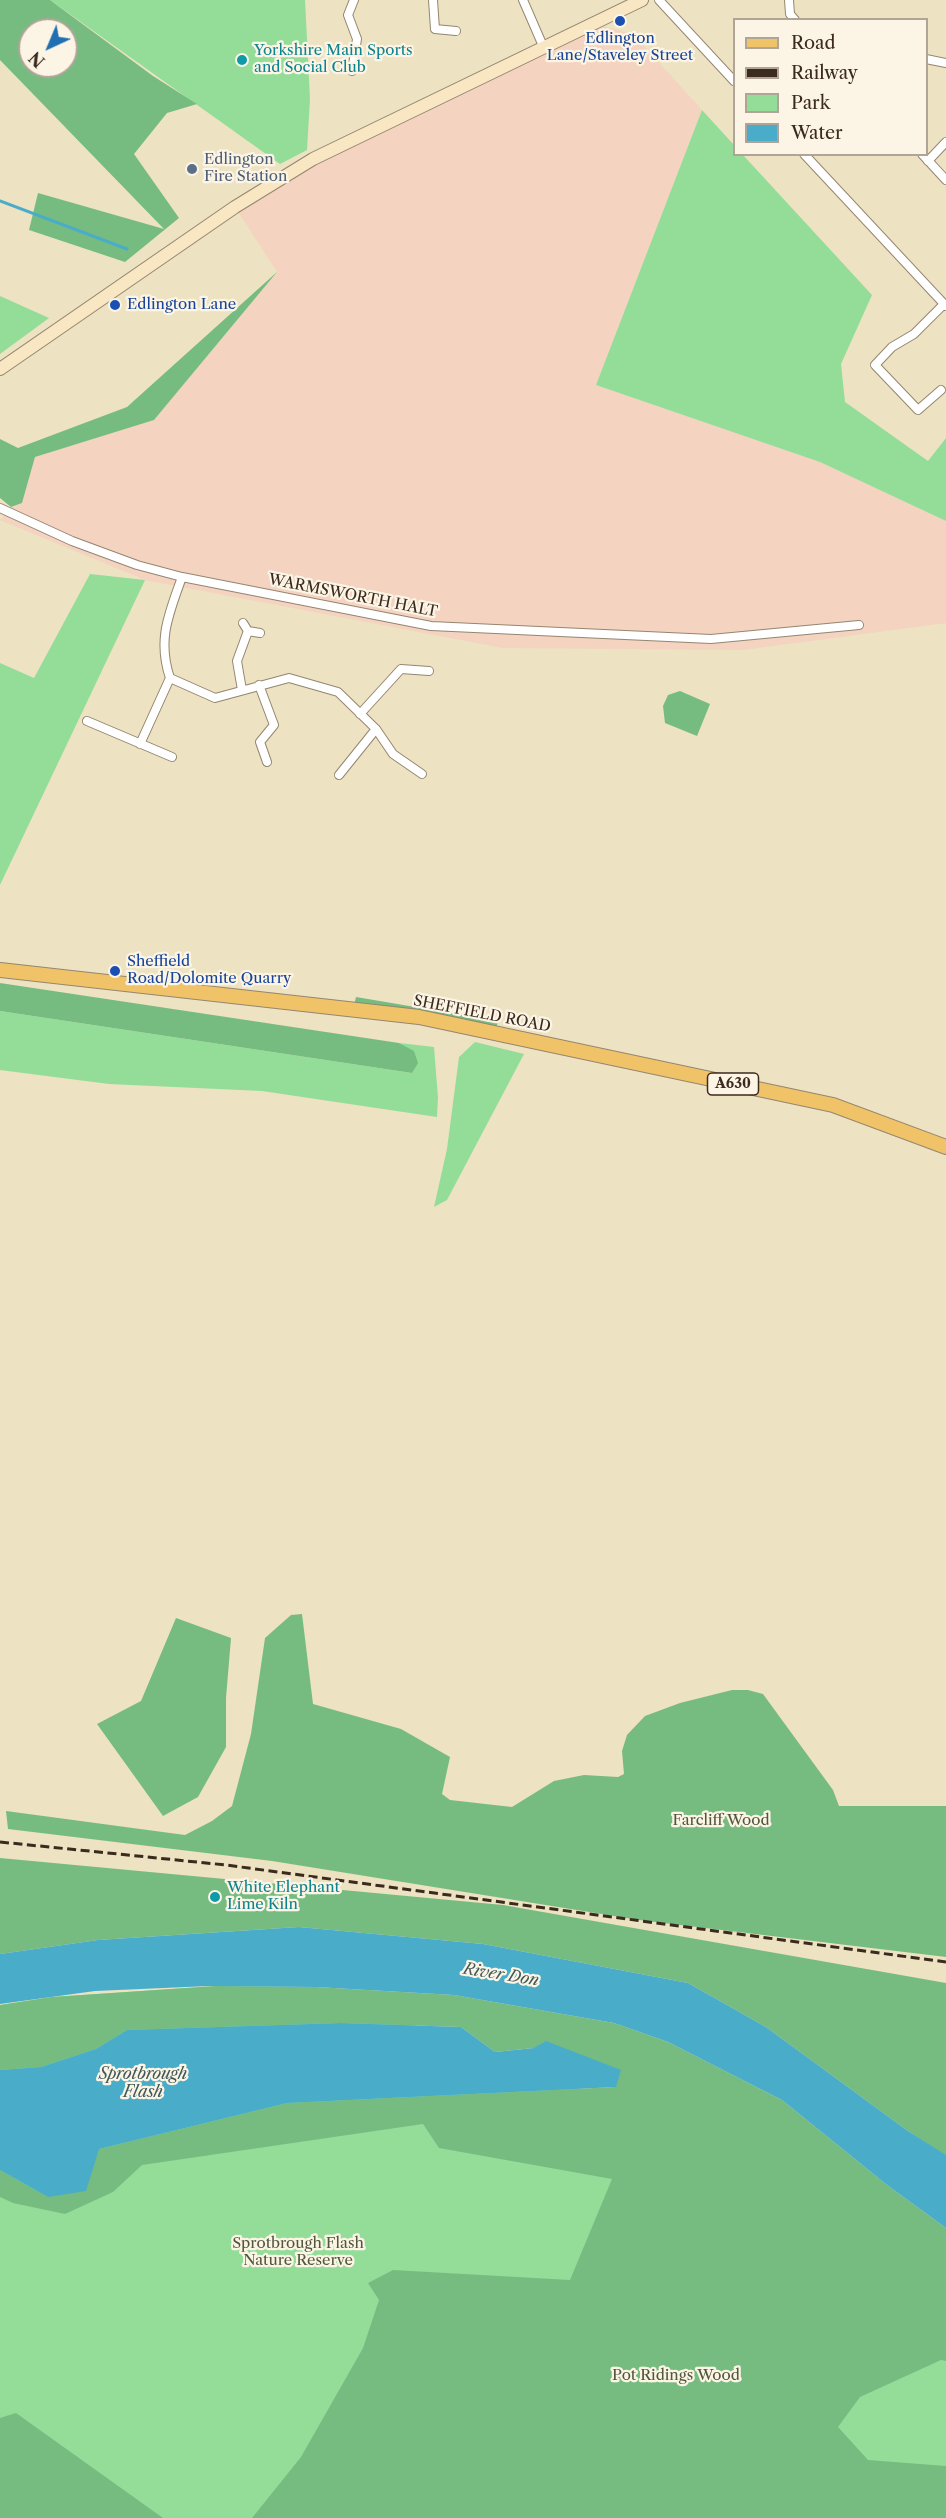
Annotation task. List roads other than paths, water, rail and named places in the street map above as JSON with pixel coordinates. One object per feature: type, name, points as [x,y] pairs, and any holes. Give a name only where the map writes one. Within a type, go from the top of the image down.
[{"type":"main road","points":[[0,369],[290,172],[543,46],[642,0]]},
{"type":"main road","name":"SHEFFIELD ROAD","points":[[0,970],[429,1019],[833,1105],[946,1147]]},
{"type":"street","points":[[352,72],[357,39],[348,15],[354,0]]},
{"type":"street","points":[[433,0],[435,29],[456,31]]},
{"type":"street","points":[[523,0],[543,46]]},
{"type":"street","points":[[659,0],[733,79]]},
{"type":"street","points":[[789,0],[790,14],[793,18]]},
{"type":"street","points":[[928,59],[946,63]]},
{"type":"street","points":[[928,156],[946,142]]},
{"type":"street","points":[[806,156],[945,305],[914,334],[892,346],[875,365],[918,410],[941,390]]},
{"type":"street","points":[[925,158],[946,180]]},
{"type":"street","name":"WARMSWORTH HALT","points":[[0,508],[72,541],[137,566],[431,626],[711,639],[859,625]]},
{"type":"street","points":[[140,744],[170,678],[163,658],[164,630],[182,577]]},
{"type":"street","points":[[243,623],[248,631],[260,633]]},
{"type":"street","points":[[242,690],[237,662],[248,631]]},
{"type":"street","points":[[360,714],[401,669],[429,671]]},
{"type":"street","points":[[170,678],[215,698],[289,678],[338,692],[376,729],[393,754],[422,774]]},
{"type":"street","points":[[259,685],[273,725],[260,742],[267,762]]},
{"type":"street","points":[[87,721],[172,757]]},
{"type":"street","points":[[339,775],[376,729]]},
{"type":"water","name":"River Don","points":[[299,1927],[483,1944],[688,1983],[766,2027],[908,2131],[946,2155],[946,2228],[887,2185],[782,2100],[668,2042],[614,2023],[454,1995],[316,1987],[209,1986],[95,1991],[0,2004],[0,1954],[98,1940]]},
{"type":"water","name":"Sprotbrough Flash","points":[[341,2023],[461,2027],[495,2052],[534,2048],[546,2041],[621,2070],[616,2087],[287,2103],[99,2149],[86,2191],[48,2197],[0,2170],[0,2070],[41,2067],[96,2049],[127,2030]]},
{"type":"waterway","points":[[0,201],[127,249]]},
{"type":"railway","points":[[0,1842],[226,1865],[946,1962]]},
{"type":"place","name":"Edlington Lane/Staveley Street","points":[[620,21]]},
{"type":"place","name":"Yorkshire Main Sports and Social Club","points":[[242,60]]},
{"type":"place","name":"Edlington Fire Station","points":[[192,169]]},
{"type":"place","name":"Edlington Lane","points":[[115,305]]},
{"type":"place","name":"Sheffield Road/Dolomite Quarry","points":[[115,971]]},
{"type":"place","name":"White Elephant Lime Kiln","points":[[215,1897]]},
{"type":"park label","name":"Farcliff Wood","points":[[721,1821]]},
{"type":"park label","name":"Sprotbrough Flash Nature Reserve","points":[[298,2252]]},
{"type":"park label","name":"Pot Ridings Wood","points":[[676,2376]]}]
